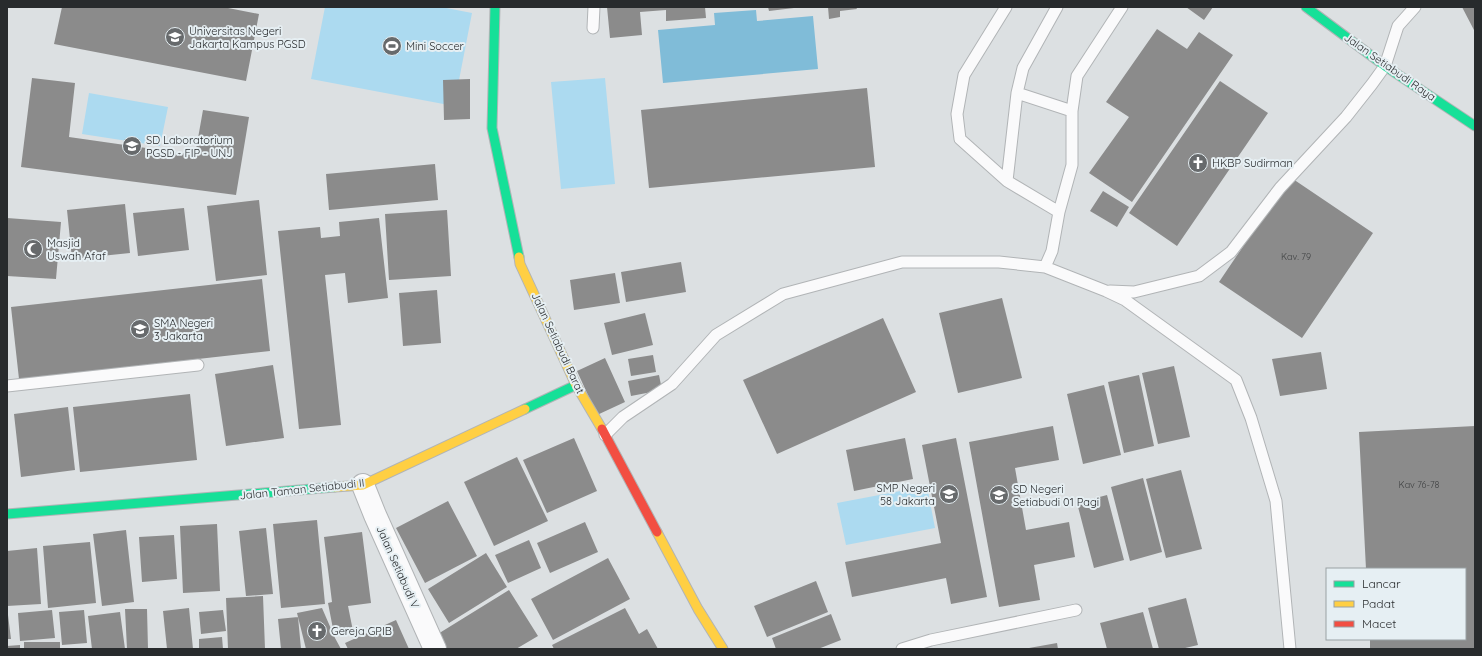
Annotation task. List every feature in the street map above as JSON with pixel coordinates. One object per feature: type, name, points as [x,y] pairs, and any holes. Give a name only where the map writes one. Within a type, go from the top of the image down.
[{"type":"street","name":"Jalan Setiabudi Barat","points":[[493,7],[492,128],[520,264],[576,385],[605,435],[698,609],[723,649]]},
{"type":"street","name":"Jalan Setiabudi Raya","points":[[1306,7],[1385,66],[1475,126]]},
{"type":"street","name":"Jalan Taman Setiabudi II","points":[[7,514],[364,485],[576,385]]},
{"type":"street","name":"Jalan Setiabudi V","points":[[364,485],[426,646]]},
{"type":"lane","points":[[593,28],[594,7]]},
{"type":"lane","points":[[1006,7],[964,75],[957,114],[960,139],[1008,181],[1059,212]]},
{"type":"lane","points":[[1008,181],[1017,93],[1023,68],[1057,7]]},
{"type":"lane","points":[[1045,267],[1052,251],[1059,212],[1072,165],[1072,111],[1077,76],[1122,7]]},
{"type":"lane","points":[[1106,291],[1134,292],[1199,276],[1231,252],[1280,188],[1346,117],[1385,66],[1398,26],[1416,7]]},
{"type":"lane","points":[[1017,93],[1072,111]]},
{"type":"lane","points":[[1464,118],[1475,113]]},
{"type":"lane","points":[[605,435],[623,417],[672,384],[716,335],[783,294],[902,262],[999,262],[1045,267],[1125,300],[1236,380],[1251,418],[1276,501],[1290,649]]},
{"type":"lane","points":[[7,386],[198,365]]},
{"type":"lane","points":[[902,649],[931,640],[1076,610]]},
{"type":"shaded area","name":"Mini Soccer","points":[[325,7],[441,7],[472,13],[454,106],[311,79]]},
{"type":"shaded area","points":[[756,10],[757,21],[813,16],[818,69],[663,83],[658,30],[715,25],[714,13]]},
{"type":"shaded area","points":[[605,78],[615,184],[561,189],[551,82]]},
{"type":"shaded area","points":[[89,93],[168,107],[160,146],[82,134]]},
{"type":"shaded area","points":[[927,486],[935,528],[846,545],[837,503]]},
{"type":"building","points":[[62,7],[223,7],[259,14],[246,81],[54,44]]},
{"type":"building","points":[[607,7],[705,7],[706,18],[666,21],[666,10],[640,12],[642,35],[610,38]]},
{"type":"building","points":[[768,7],[794,7],[794,8],[769,11]]},
{"type":"building","points":[[828,7],[856,7],[857,9],[840,11],[840,17],[829,19]]},
{"type":"building","points":[[1186,7],[1213,7],[1204,20]]},
{"type":"building","points":[[1462,7],[1475,7],[1475,32]]},
{"type":"building","points":[[1157,29],[1187,49],[1199,32],[1233,55],[1132,202],[1089,173],[1129,117],[1106,102]]},
{"type":"building","points":[[32,78],[75,83],[69,137],[195,155],[203,110],[249,117],[236,195],[21,167]]},
{"type":"building","points":[[470,79],[470,119],[444,120],[443,80]]},
{"type":"building","name":"HKBP Sudirman","points":[[1220,81],[1268,113],[1177,246],[1129,213]]},
{"type":"building","points":[[867,88],[875,167],[649,188],[641,110]]},
{"type":"building","points":[[435,164],[438,200],[329,210],[326,174]]},
{"type":"building","points":[[1290,177],[1373,233],[1302,338],[1219,282]]},
{"type":"building","points":[[1103,191],[1129,207],[1117,227],[1090,211]]},
{"type":"building","points":[[259,200],[267,275],[216,281],[207,206]]},
{"type":"building","points":[[125,204],[130,253],[72,259],[67,210]]},
{"type":"building","points":[[184,208],[189,250],[138,256],[133,213]]},
{"type":"building","points":[[447,210],[451,276],[389,280],[385,214]]},
{"type":"building","name":"Masjid Uswah Afaf","points":[[7,218],[61,222],[56,279],[7,276]]},
{"type":"building","points":[[379,218],[388,298],[348,303],[345,273],[325,275],[341,425],[299,429],[278,231],[320,227],[321,238],[340,236],[339,222]]},
{"type":"building","points":[[681,262],[686,292],[626,302],[621,272]]},
{"type":"building","points":[[615,273],[620,303],[574,310],[570,280]]},
{"type":"building","name":"SMA Negeri 3 Jakarta","points":[[262,279],[270,351],[19,379],[11,307]]},
{"type":"building","points":[[437,290],[441,343],[403,346],[399,293]]},
{"type":"building","points":[[1002,298],[1022,378],[958,393],[939,313]]},
{"type":"building","points":[[645,313],[653,345],[612,355],[604,323]]},
{"type":"building","points":[[883,318],[916,392],[777,454],[743,380]]},
{"type":"building","points":[[1321,352],[1327,389],[1280,396],[1272,359]]},
{"type":"building","points":[[653,355],[656,372],[631,376],[628,359]]},
{"type":"building","points":[[605,358],[625,402],[597,415],[577,371]]},
{"type":"building","points":[[273,365],[284,438],[226,446],[215,374]]},
{"type":"building","points":[[1174,366],[1190,437],[1158,444],[1142,373]]},
{"type":"building","points":[[659,375],[662,390],[631,396],[628,381]]},
{"type":"building","points":[[1139,375],[1154,446],[1124,453],[1108,382]]},
{"type":"building","points":[[1104,385],[1121,455],[1083,464],[1067,394]]},
{"type":"building","points":[[190,394],[197,460],[80,472],[73,407]]},
{"type":"building","points":[[68,407],[75,470],[21,477],[14,414]]},
{"type":"building","name":"SD Negeri Setiabudi 01 Pagi","points":[[1053,426],[1059,460],[1015,468],[1026,530],[1069,522],[1075,557],[1034,565],[1040,600],[999,607],[969,442]]},
{"type":"building","points":[[1475,426],[1475,649],[1370,649],[1370,640],[1466,640],[1466,568],[1366,568],[1359,432]]},
{"type":"building","points":[[574,438],[597,491],[547,513],[523,460]]},
{"type":"building","points":[[905,438],[913,479],[854,491],[846,450]]},
{"type":"building","name":"SMP Negeri 58 Jakarta","points":[[956,438],[987,597],[951,604],[946,578],[852,597],[845,562],[941,543],[922,445]]},
{"type":"building","points":[[517,457],[548,521],[494,546],[464,482]]},
{"type":"building","points":[[1181,470],[1202,549],[1166,558],[1146,479]]},
{"type":"building","points":[[1143,478],[1162,552],[1130,561],[1111,487]]},
{"type":"building","points":[[1107,495],[1124,560],[1094,568],[1077,503]]},
{"type":"building","points":[[448,501],[477,556],[425,583],[396,528]]},
{"type":"building","points":[[317,520],[325,604],[281,608],[273,524]]},
{"type":"building","points":[[585,522],[598,552],[550,573],[537,543]]},
{"type":"building","points":[[217,524],[220,591],[183,593],[180,526]]},
{"type":"building","points":[[266,528],[273,594],[246,596],[239,531]]},
{"type":"building","points":[[126,530],[134,602],[102,606],[93,534]]},
{"type":"building","points":[[362,532],[371,603],[348,606],[353,631],[334,634],[328,603],[332,602],[324,537]]},
{"type":"building","points":[[174,535],[177,579],[142,582],[139,537]]},
{"type":"building","points":[[529,540],[541,568],[508,583],[495,555]]},
{"type":"building","points":[[90,542],[96,603],[48,608],[43,546]]},
{"type":"building","points":[[37,548],[41,604],[7,606],[7,551]]},
{"type":"building","points":[[486,553],[507,587],[449,623],[428,589]]},
{"type":"building","points":[[608,558],[630,599],[553,640],[531,599]]},
{"type":"building","points":[[816,581],[828,612],[767,637],[754,606]]},
{"type":"building","points":[[509,590],[538,636],[516,649],[441,649],[433,637]]},
{"type":"building","points":[[263,596],[265,649],[228,649],[226,598]]},
{"type":"building","points":[[1186,598],[1198,645],[1181,649],[1159,649],[1148,608]]},
{"type":"building","points":[[189,608],[193,649],[167,649],[163,611]]},
{"type":"building","name":"Gereja GPIB","points":[[322,608],[341,649],[306,649],[297,613]]},
{"type":"building","points":[[625,608],[639,634],[647,629],[658,649],[554,649],[552,645]]},
{"type":"building","points":[[125,609],[147,609],[148,649],[127,649]]},
{"type":"building","points":[[52,610],[55,638],[20,641],[18,613]]},
{"type":"building","points":[[84,610],[87,643],[62,645],[59,612]]},
{"type":"building","points":[[223,610],[226,631],[201,634],[199,612]]},
{"type":"building","points":[[120,612],[125,649],[92,649],[88,616]]},
{"type":"building","points":[[1143,612],[1153,649],[1107,649],[1100,623]]},
{"type":"building","points":[[831,614],[841,640],[818,649],[776,649],[772,638]]},
{"type":"building","points":[[8,615],[11,639],[7,639]]},
{"type":"building","points":[[298,617],[301,649],[281,649],[278,619]]},
{"type":"building","points":[[396,620],[409,649],[348,649],[345,643]]},
{"type":"building","points":[[222,637],[223,649],[199,649],[199,639]]},
{"type":"building","points":[[24,642],[60,642],[60,649],[24,649]]},
{"type":"building","points":[[1057,643],[1058,649],[1029,648]]},
{"type":"building","points":[[20,645],[20,649],[7,649],[7,646]]},
{"type":"traffic: fast","points":[[495,7],[492,128],[519,257]]},
{"type":"traffic: fast","points":[[1306,7],[1385,66],[1475,126]]},
{"type":"traffic: fast","points":[[525,409],[576,385]]},
{"type":"traffic: fast","points":[[7,514],[335,487]]},
{"type":"traffic: slow","points":[[519,257],[520,264],[576,385],[602,429]]},
{"type":"traffic: slow","points":[[335,487],[363,485],[525,409]]},
{"type":"traffic: slow","points":[[657,532],[698,609],[723,649]]},
{"type":"traffic: jam","points":[[602,429],[657,532]]},
{"type":"place","name":"Universitas Negeri Jakarta Kampus PGSD","points":[[175,37]]},
{"type":"place","name":"Mini Soccer","points":[[392,46]]},
{"type":"place","name":"SD Laboratorium PGSD - FIP - UNJ","points":[[132,146]]},
{"type":"place","name":"HKBP Sudirman","points":[[1198,163]]},
{"type":"place","name":"Masjid Uswah Afaf","points":[[33,249]]},
{"type":"place","name":"SMA Negeri 3 Jakarta","points":[[140,329]]},
{"type":"place","name":"SMP Negeri 58 Jakarta","points":[[949,494]]},
{"type":"place","name":"SD Negeri Setiabudi 01 Pagi","points":[[999,495]]},
{"type":"place","name":"Gereja GPIB","points":[[317,631]]}]
